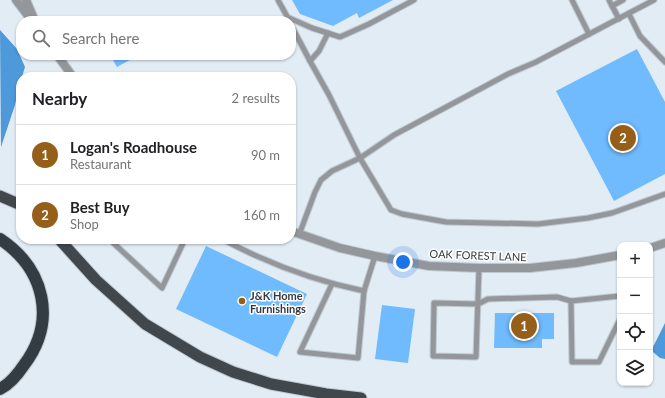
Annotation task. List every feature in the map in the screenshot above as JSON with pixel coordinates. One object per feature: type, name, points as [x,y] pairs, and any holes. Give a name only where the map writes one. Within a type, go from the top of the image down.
[{"type":"highway","points":[[0,196],[16,203]]},
{"type":"highway","points":[[0,239],[25,260],[35,276],[40,293],[42,325],[38,341],[29,358],[17,375],[0,389]]},
{"type":"highway","points":[[64,244],[96,280],[145,324],[200,357],[233,372],[271,384],[326,394],[361,398]]},
{"type":"street","points":[[16,0],[28,16]]},
{"type":"street","points":[[26,0],[34,16]]},
{"type":"street","points":[[61,60],[70,72]]},
{"type":"street","name":"OAK FOREST LANE","points":[[296,234],[340,248],[429,266],[530,268],[576,263],[617,256]]},
{"type":"street","points":[[653,247],[665,243]]},
{"type":"lane","points":[[278,0],[286,16]]},
{"type":"lane","points":[[296,22],[340,36],[369,24],[414,0]]},
{"type":"lane","points":[[572,0],[589,34]]},
{"type":"lane","points":[[609,0],[619,19]]},
{"type":"lane","points":[[612,6],[623,0]]},
{"type":"lane","points":[[299,235],[314,192],[322,180],[332,171],[360,158],[394,135],[508,74],[536,62],[654,0]]},
{"type":"lane","points":[[629,14],[640,36],[665,62]]},
{"type":"lane","points":[[310,61],[319,51],[328,33]]},
{"type":"lane","points":[[296,34],[329,95],[360,158],[391,210],[402,214],[446,222],[538,224],[612,214],[665,194]]},
{"type":"lane","points":[[115,244],[162,288],[183,244]]},
{"type":"lane","points":[[232,244],[287,269],[332,284],[364,291]]},
{"type":"lane","points":[[332,284],[300,352],[358,358],[364,291],[375,256]]},
{"type":"lane","points":[[479,268],[478,304],[476,357],[433,356],[434,303],[478,304],[488,299],[557,297],[571,301],[617,296]]},
{"type":"lane","points":[[571,301],[572,362],[600,362],[617,325]]},
{"type":"water","points":[[0,30],[16,48],[16,60],[22,60],[25,67],[24,72],[16,72],[16,100],[1,147]]},
{"type":"water","points":[[665,323],[665,359],[660,358],[653,352],[653,347]]},
{"type":"building","points":[[292,0],[393,0],[359,18],[357,13],[333,26],[300,14]]},
{"type":"building","points":[[637,49],[665,102],[665,174],[614,201],[556,91]]},
{"type":"building","points":[[113,60],[130,60],[117,67]]},
{"type":"building","name":"J&K Home Furnishings","points":[[206,246],[307,294],[277,357],[176,309]]},
{"type":"building","points":[[382,305],[415,309],[408,363],[375,359]]},
{"type":"building","points":[[495,313],[554,313],[554,339],[542,339],[542,348],[494,348]]},
{"type":"place","name":"Best Buy","points":[[623,138]]},
{"type":"place","name":"J&K Home Furnishings","points":[[242,301]]},
{"type":"place","name":"Logan's Roadhouse","points":[[524,326]]}]
